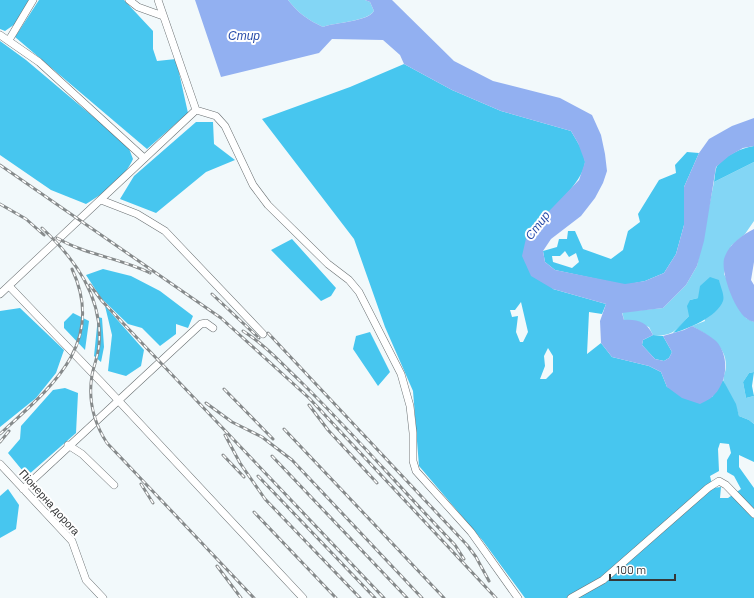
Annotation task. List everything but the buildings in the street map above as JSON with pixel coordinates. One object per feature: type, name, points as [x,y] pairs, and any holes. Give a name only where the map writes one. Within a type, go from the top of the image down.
[{"type":"street","points":[[9,40],[33,0]]},
{"type":"street","points":[[129,0],[138,7],[163,16]]},
{"type":"street","points":[[158,0],[196,110]]},
{"type":"street","points":[[0,35],[39,62],[143,157]]},
{"type":"street","points":[[0,294],[101,200],[143,157],[196,110]]},
{"type":"street","points":[[196,110],[216,116],[226,126],[253,185],[268,205],[328,264],[349,280],[358,292],[401,374],[410,406],[413,433],[413,461],[416,471],[471,532],[518,598]]},
{"type":"street","points":[[101,200],[137,214],[165,231],[263,334]]},
{"type":"street","points":[[9,286],[303,598]]},
{"type":"street","points":[[23,489],[68,445],[201,324],[206,322],[213,328]]},
{"type":"street","points":[[68,445],[82,454],[114,485]]},
{"type":"street","name":"Піонерна дорога","points":[[0,464],[72,541],[86,580],[103,598]]},
{"type":"street","points":[[571,598],[603,580],[708,488],[719,481],[726,485],[754,514]]},
{"type":"shaded area","points":[[0,0],[30,0],[15,24],[5,31],[0,29]]},
{"type":"shaded area","points":[[39,0],[124,0],[153,31],[153,49],[157,61],[176,59],[188,113],[147,149],[15,37]]},
{"type":"shaded area","points":[[288,0],[365,0],[370,2],[374,11],[370,15],[358,20],[323,27],[304,16]]},
{"type":"shaded area","points":[[0,41],[26,60],[128,146],[133,159],[124,173],[100,195],[86,204],[51,190],[0,155]]},
{"type":"shaded area","points":[[404,64],[452,90],[501,111],[571,131],[584,154],[585,162],[583,170],[570,190],[527,234],[553,289],[606,304],[602,314],[589,312],[587,354],[601,343],[612,357],[649,366],[661,372],[667,387],[712,397],[723,380],[736,404],[739,416],[754,424],[754,462],[739,455],[739,467],[754,488],[754,598],[525,598],[483,541],[419,466],[413,391],[385,327],[354,239],[262,119],[350,87]],"holes":[[[521,302],[528,332],[523,342],[520,342],[516,332],[518,316],[512,317],[510,310],[515,310]],[[548,348],[553,356],[553,372],[546,379],[540,379],[545,366],[544,356]],[[720,443],[729,444],[731,453],[727,460],[727,472],[734,476],[741,489],[728,498],[720,498],[721,487],[713,488],[710,476],[719,471],[718,449]]]},
{"type":"shaded area","points":[[196,122],[213,122],[214,144],[235,160],[206,172],[156,213],[120,199],[134,176]]},
{"type":"shaded area","points":[[754,146],[754,162],[714,182],[716,168],[721,162],[744,148]]},
{"type":"shaded area","points":[[687,152],[699,153],[684,187],[684,225],[676,254],[664,273],[645,281],[625,285],[555,270],[545,262],[543,251],[557,247],[559,239],[567,239],[568,231],[575,231],[583,249],[611,259],[623,250],[628,231],[640,222],[638,214],[659,180],[676,173],[675,165]],"holes":[[[565,251],[569,257],[576,253],[579,262],[572,268],[553,262],[552,256],[560,256]]]},
{"type":"shaded area","points":[[754,162],[754,221],[745,234],[731,246],[724,274],[746,318],[754,322],[754,372],[749,373],[743,382],[746,398],[754,396],[754,424],[739,416],[724,382],[723,378],[726,369],[725,360],[720,347],[710,337],[692,326],[705,321],[698,298],[690,300],[689,316],[674,332],[665,335],[653,335],[649,327],[624,320],[622,312],[663,308],[686,285],[697,266],[714,182]]},
{"type":"shaded area","points":[[292,239],[336,288],[331,296],[321,301],[271,250]]},
{"type":"shaded area","points":[[103,269],[131,276],[160,291],[193,316],[188,328],[176,324],[176,334],[160,346],[142,328],[128,324],[101,298],[86,275]]},
{"type":"shaded area","points":[[710,277],[719,280],[723,293],[723,301],[720,307],[701,322],[673,333],[689,316],[687,306],[690,300],[698,298],[700,286]]},
{"type":"shaded area","points":[[105,306],[144,350],[141,366],[126,376],[108,371],[112,335]]},
{"type":"shaded area","points":[[20,308],[64,350],[56,373],[36,398],[0,427],[0,311]]},
{"type":"shaded area","points":[[73,313],[89,321],[85,350],[64,328],[64,322]]},
{"type":"shaded area","points":[[98,317],[102,318],[104,347],[101,362],[94,356]]},
{"type":"shaded area","points":[[370,332],[390,372],[378,386],[353,349],[356,336]]},
{"type":"shaded area","points":[[653,335],[663,336],[672,352],[669,358],[664,361],[655,359],[642,345],[643,340]]},
{"type":"shaded area","points":[[754,372],[752,386],[754,396],[746,398],[743,382],[749,373]]},
{"type":"shaded area","points":[[65,388],[78,393],[76,433],[27,476],[8,453],[20,439],[21,426],[53,390]]},
{"type":"shaded area","points":[[8,489],[19,505],[16,529],[0,538],[0,496]]},
{"type":"water","name":"Стир","points":[[195,0],[288,0],[304,16],[323,27],[358,20],[370,15],[374,11],[370,2],[365,0],[392,0],[454,61],[493,81],[560,98],[592,115],[601,135],[607,171],[603,183],[595,198],[581,216],[551,239],[543,251],[545,262],[555,270],[625,284],[645,281],[664,273],[676,254],[684,225],[684,187],[699,153],[709,139],[732,126],[754,118],[754,146],[743,148],[729,156],[716,167],[704,241],[697,266],[686,285],[663,308],[622,313],[624,320],[641,322],[651,331],[653,335],[643,340],[642,345],[655,359],[664,361],[669,358],[672,352],[663,336],[692,326],[716,341],[724,354],[725,362],[724,378],[717,392],[711,398],[700,404],[682,398],[667,387],[661,372],[649,366],[612,357],[601,343],[600,321],[606,304],[553,289],[531,276],[522,256],[527,234],[579,180],[585,162],[578,143],[571,131],[501,111],[452,90],[404,64],[400,55],[383,40],[332,39],[319,53],[221,77]]},
{"type":"water","points":[[754,229],[754,262],[751,280],[754,285],[754,322],[746,318],[741,313],[733,299],[724,273],[724,259],[729,249],[740,237]]},
{"type":"railway","points":[[0,165],[221,318],[309,398],[496,598]]},
{"type":"railway","points":[[0,204],[26,219],[44,235]]},
{"type":"railway","points":[[42,228],[76,266],[91,295],[96,311],[99,327],[99,345],[92,375],[91,393],[95,419],[102,435],[107,443],[254,598]]},
{"type":"railway","points":[[57,238],[80,249],[150,273]]},
{"type":"railway","points":[[0,434],[54,381],[68,362],[78,342],[83,320],[81,296],[72,269]]},
{"type":"railway","points":[[90,285],[102,301],[384,598]]},
{"type":"railway","points":[[212,294],[259,338]]},
{"type":"railway","points":[[243,331],[273,354],[320,401],[455,545],[464,559]]},
{"type":"railway","points":[[268,333],[467,545],[476,557],[489,581]]},
{"type":"railway","points":[[224,389],[273,439]]},
{"type":"railway","points":[[206,403],[232,422],[262,437],[292,460],[422,598]]},
{"type":"railway","points":[[309,405],[328,430],[377,483]]},
{"type":"railway","points":[[284,429],[444,598]]},
{"type":"railway","points":[[0,442],[9,431]]},
{"type":"railway","points":[[225,435],[240,463],[265,499],[360,598]]},
{"type":"railway","points":[[223,455],[244,477]]},
{"type":"railway","points":[[272,456],[407,598]]},
{"type":"railway","points":[[258,476],[375,598]]},
{"type":"railway","points":[[141,484],[153,503]]},
{"type":"railway","points":[[254,512],[336,598]]},
{"type":"railway","points":[[217,566],[241,598]]}]
